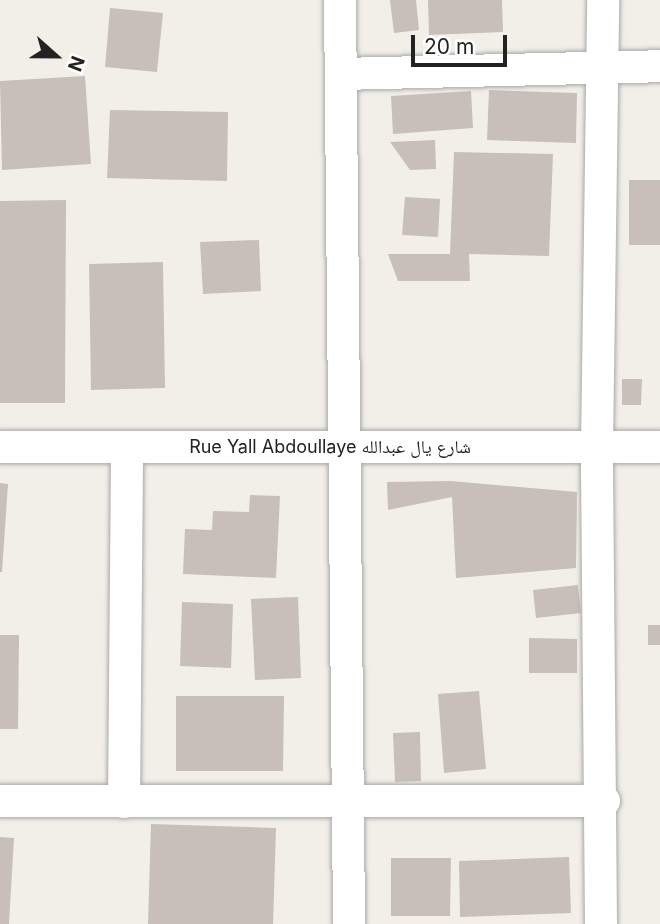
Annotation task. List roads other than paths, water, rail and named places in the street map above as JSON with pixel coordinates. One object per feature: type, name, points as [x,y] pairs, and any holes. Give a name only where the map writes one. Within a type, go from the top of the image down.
[{"type":"street","points":[[340,0],[349,924]]},
{"type":"street","points":[[601,924],[604,801],[597,446],[603,0]]},
{"type":"street","points":[[341,74],[660,66]]},
{"type":"street","name":"Rue Yall Abdoullaye شارع يال عبدالله","points":[[0,447],[127,449],[660,446]]},
{"type":"street","points":[[124,802],[127,449]]},
{"type":"street","points":[[0,801],[604,801]]}]
